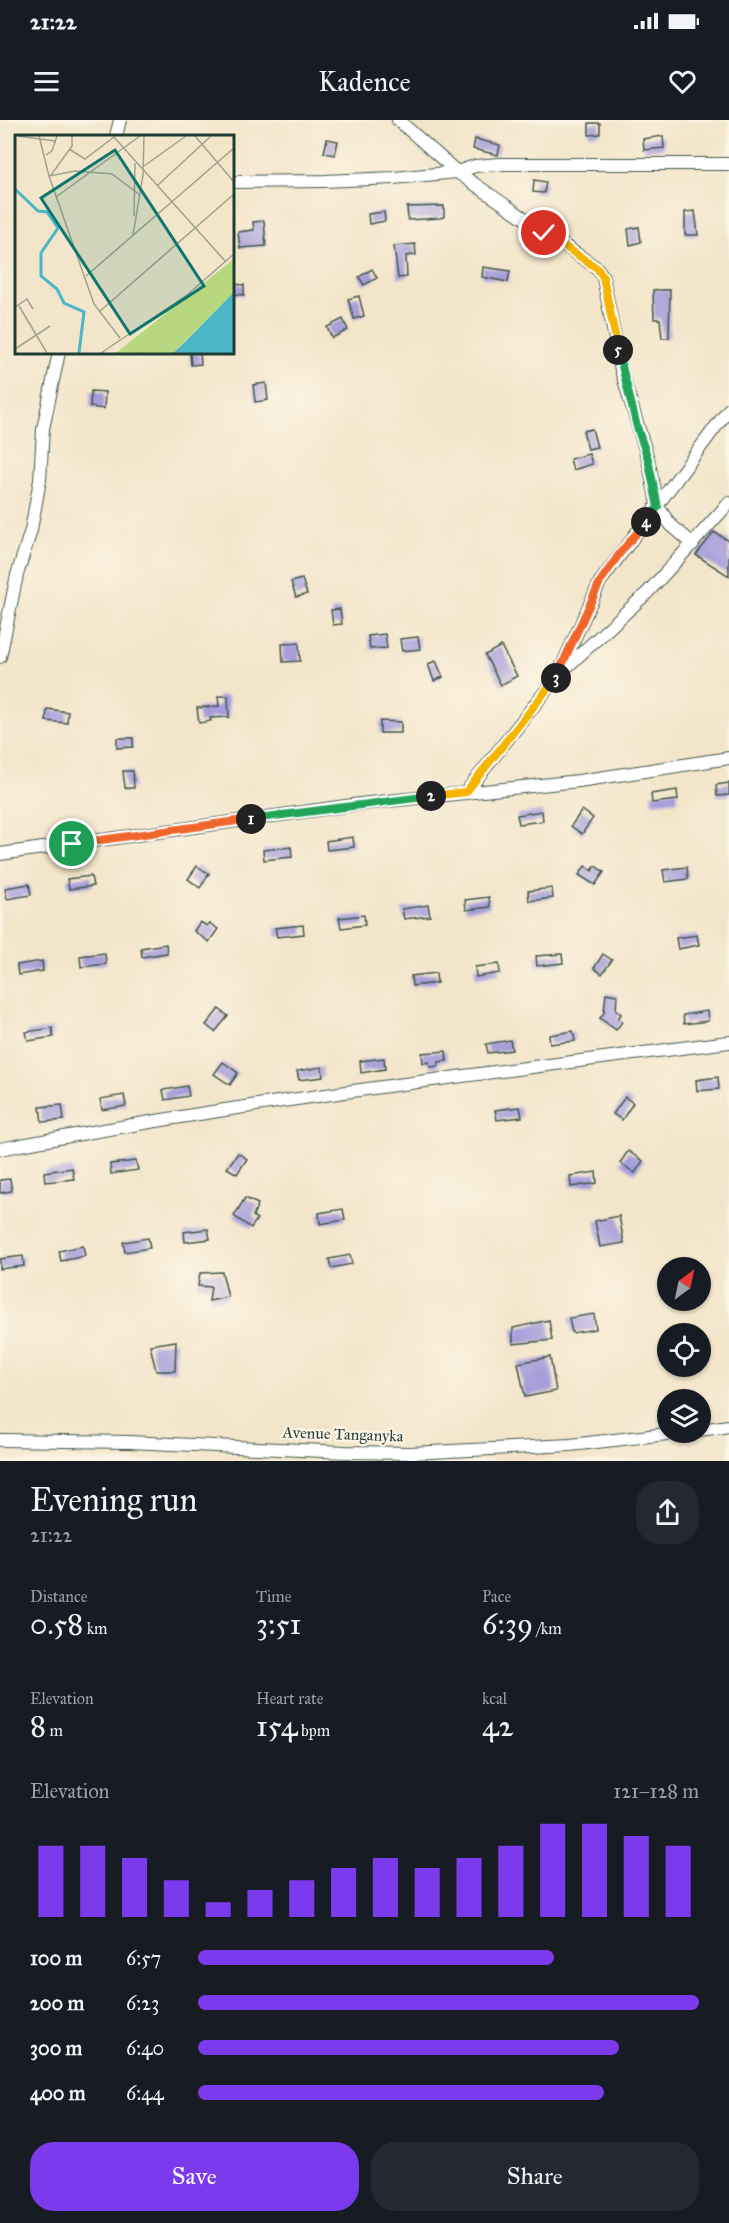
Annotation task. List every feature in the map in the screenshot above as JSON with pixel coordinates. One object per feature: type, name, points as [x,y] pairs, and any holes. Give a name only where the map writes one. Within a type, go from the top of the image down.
[{"type":"street","points":[[116,135],[120,120]]},
{"type":"street","points":[[398,120],[457,172],[597,268],[603,277],[621,370],[648,459],[658,507],[671,525],[693,544]]},
{"type":"street","points":[[234,182],[324,181],[457,172],[475,166],[499,164],[729,164]]},
{"type":"street","points":[[0,657],[16,575],[32,530],[40,480],[43,429],[59,354]]},
{"type":"street","points":[[559,674],[600,582],[729,409]]},
{"type":"street","points":[[466,792],[559,674],[648,592],[729,503]]},
{"type":"street","points":[[0,854],[360,804],[579,781],[729,758]]},
{"type":"street","points":[[0,1149],[97,1130],[383,1086],[729,1042]]},
{"type":"street","points":[[711,1428],[729,1426]]},
{"type":"street","name":"Avenue Tanganyka","points":[[0,1440],[129,1442],[410,1453],[570,1445],[657,1435]]},
{"type":"building","points":[[589,123],[600,123],[600,134],[589,135]]},
{"type":"building","points":[[663,136],[664,148],[644,150],[643,139]]},
{"type":"building","points":[[327,139],[338,141],[335,155],[324,153]]},
{"type":"building","points":[[475,139],[500,145],[498,155],[473,149]]},
{"type":"building","points":[[534,180],[546,182],[544,193],[533,192]]},
{"type":"building","points":[[444,206],[444,217],[408,220],[407,207]]},
{"type":"building","points":[[695,211],[698,235],[685,235],[685,212]]},
{"type":"building","points":[[384,212],[385,221],[369,224],[368,214]]},
{"type":"building","points":[[264,221],[266,246],[240,248],[238,232],[254,230],[253,222]]},
{"type":"building","points":[[639,227],[641,242],[630,245],[628,229]]},
{"type":"building","points":[[415,244],[416,255],[406,256],[407,277],[398,278],[394,246]]},
{"type":"building","points":[[483,267],[510,271],[508,282],[482,277]]},
{"type":"building","points":[[372,269],[377,278],[364,285],[359,277]]},
{"type":"building","points":[[234,284],[244,285],[244,295],[234,294]]},
{"type":"building","points":[[653,290],[670,290],[669,338],[662,338],[660,319],[654,319]]},
{"type":"building","points":[[359,296],[364,316],[354,319],[348,299]]},
{"type":"building","points":[[343,319],[348,330],[332,338],[327,327]]},
{"type":"building","points":[[190,354],[200,354],[201,364],[191,365]]},
{"type":"building","points":[[266,383],[268,400],[255,402],[253,385]]},
{"type":"building","points":[[91,391],[105,392],[104,409],[90,407]]},
{"type":"building","points":[[592,429],[597,447],[588,449],[583,431]]},
{"type":"building","points":[[589,454],[592,464],[573,470],[570,459]]},
{"type":"building","points":[[714,532],[729,541],[729,576],[696,555]]},
{"type":"building","points":[[302,579],[307,594],[296,597],[291,582]]},
{"type":"building","points":[[340,609],[342,624],[333,625],[331,610]]},
{"type":"building","points":[[385,634],[387,648],[370,649],[368,636]]},
{"type":"building","points":[[418,637],[420,649],[402,651],[400,639]]},
{"type":"building","points":[[299,643],[300,661],[283,662],[282,644]]},
{"type":"building","points":[[501,646],[517,676],[501,685],[485,655]]},
{"type":"building","points":[[436,661],[443,677],[434,681],[428,664]]},
{"type":"building","points":[[218,696],[228,696],[229,717],[210,718],[211,721],[199,723],[197,708],[219,706]]},
{"type":"building","points":[[47,709],[68,712],[67,723],[46,721]]},
{"type":"building","points":[[380,721],[401,722],[401,733],[380,733]]},
{"type":"building","points":[[117,738],[133,738],[133,747],[117,748]]},
{"type":"building","points":[[123,771],[133,771],[134,788],[125,788]]},
{"type":"building","points":[[729,783],[729,795],[717,796],[716,785]]},
{"type":"building","points":[[677,790],[678,800],[652,803],[651,794]]},
{"type":"building","points":[[582,810],[593,818],[582,834],[571,826]]},
{"type":"building","points":[[542,811],[543,821],[519,824],[517,815]]},
{"type":"building","points":[[353,837],[354,847],[327,850],[326,841]]},
{"type":"building","points":[[291,847],[292,857],[264,860],[263,850]]},
{"type":"building","points":[[197,866],[209,874],[200,888],[188,879]]},
{"type":"building","points":[[585,866],[592,871],[595,866],[604,872],[595,885],[579,875]]},
{"type":"building","points":[[687,867],[688,879],[665,882],[663,870]]},
{"type":"building","points":[[91,876],[93,886],[69,889],[67,879]]},
{"type":"building","points":[[29,884],[31,895],[7,899],[5,888]]},
{"type":"building","points":[[552,888],[553,898],[529,901],[528,891]]},
{"type":"building","points":[[489,897],[490,907],[466,910],[465,900]]},
{"type":"building","points":[[428,905],[430,916],[404,919],[402,909]]},
{"type":"building","points":[[364,915],[365,925],[341,928],[339,918]]},
{"type":"building","points":[[200,922],[207,926],[209,923],[218,929],[209,942],[194,931]]},
{"type":"building","points":[[303,925],[304,934],[277,937],[275,928]]},
{"type":"building","points":[[697,935],[699,945],[678,949],[676,938]]},
{"type":"building","points":[[166,944],[167,953],[142,957],[141,948]]},
{"type":"building","points":[[105,953],[106,964],[81,967],[80,956]]},
{"type":"building","points":[[562,954],[563,963],[537,966],[536,956]]},
{"type":"building","points":[[603,954],[612,960],[602,974],[594,968]]},
{"type":"building","points":[[42,961],[43,971],[18,975],[17,965]]},
{"type":"building","points":[[499,964],[500,973],[476,977],[475,967]]},
{"type":"building","points":[[436,973],[437,983],[412,986],[411,976]]},
{"type":"building","points":[[606,993],[617,995],[616,1010],[621,1014],[618,1019],[622,1022],[616,1030],[600,1018],[604,1013]]},
{"type":"building","points":[[219,1009],[228,1016],[215,1032],[206,1025]]},
{"type":"building","points":[[707,1011],[708,1021],[684,1024],[683,1015]]},
{"type":"building","points":[[52,1028],[53,1037],[28,1041],[26,1032]]},
{"type":"building","points":[[573,1031],[575,1041],[550,1044],[549,1035]]},
{"type":"building","points":[[510,1040],[512,1050],[488,1053],[486,1044]]},
{"type":"building","points":[[446,1051],[447,1061],[438,1062],[439,1066],[430,1067],[429,1062],[423,1063],[422,1053]]},
{"type":"building","points":[[384,1058],[385,1069],[361,1073],[360,1061]]},
{"type":"building","points":[[223,1062],[238,1073],[230,1085],[214,1074]]},
{"type":"building","points":[[322,1067],[323,1077],[299,1080],[297,1071]]},
{"type":"building","points":[[718,1077],[719,1089],[697,1091],[696,1080]]},
{"type":"building","points":[[187,1086],[189,1096],[165,1100],[163,1090]]},
{"type":"building","points":[[124,1095],[126,1106],[102,1110],[100,1099]]},
{"type":"building","points":[[625,1097],[633,1103],[622,1120],[613,1114]]},
{"type":"building","points":[[62,1105],[64,1120],[42,1122],[40,1107]]},
{"type":"building","points":[[520,1107],[522,1117],[497,1120],[495,1110]]},
{"type":"building","points":[[628,1151],[643,1161],[635,1173],[620,1163]]},
{"type":"building","points":[[238,1153],[247,1159],[237,1174],[227,1168]]},
{"type":"building","points":[[136,1161],[138,1170],[111,1174],[110,1164]]},
{"type":"building","points":[[72,1168],[74,1179],[45,1182],[44,1172]]},
{"type":"building","points":[[596,1172],[597,1183],[571,1187],[570,1176]]},
{"type":"building","points":[[10,1179],[12,1191],[0,1193],[0,1180]]},
{"type":"building","points":[[245,1198],[258,1204],[253,1216],[257,1219],[251,1228],[234,1216]]},
{"type":"building","points":[[343,1209],[345,1220],[320,1224],[319,1213]]},
{"type":"building","points":[[619,1216],[624,1243],[600,1247],[595,1221]]},
{"type":"building","points":[[208,1229],[210,1239],[185,1242],[184,1232]]},
{"type":"building","points":[[148,1238],[150,1248],[125,1252],[123,1242]]},
{"type":"building","points":[[83,1246],[85,1256],[61,1261],[59,1251]]},
{"type":"building","points":[[350,1255],[352,1264],[331,1268],[329,1259]]},
{"type":"building","points":[[23,1256],[24,1266],[0,1269],[0,1259]]},
{"type":"building","points":[[222,1272],[228,1297],[209,1301],[211,1287],[198,1286],[200,1273]]},
{"type":"building","points":[[594,1314],[596,1329],[572,1333],[569,1318]]},
{"type":"building","points":[[549,1320],[552,1340],[513,1344],[513,1328]]},
{"type":"building","points":[[176,1341],[175,1371],[156,1371],[150,1345]]},
{"type":"building","points":[[550,1357],[556,1391],[525,1397],[518,1363]]},
{"type":"route","points":[[72,844],[360,804],[466,792],[520,725],[559,674],[600,582],[620,553],[658,507],[648,459],[621,370],[603,277],[597,268],[544,233]]}]
